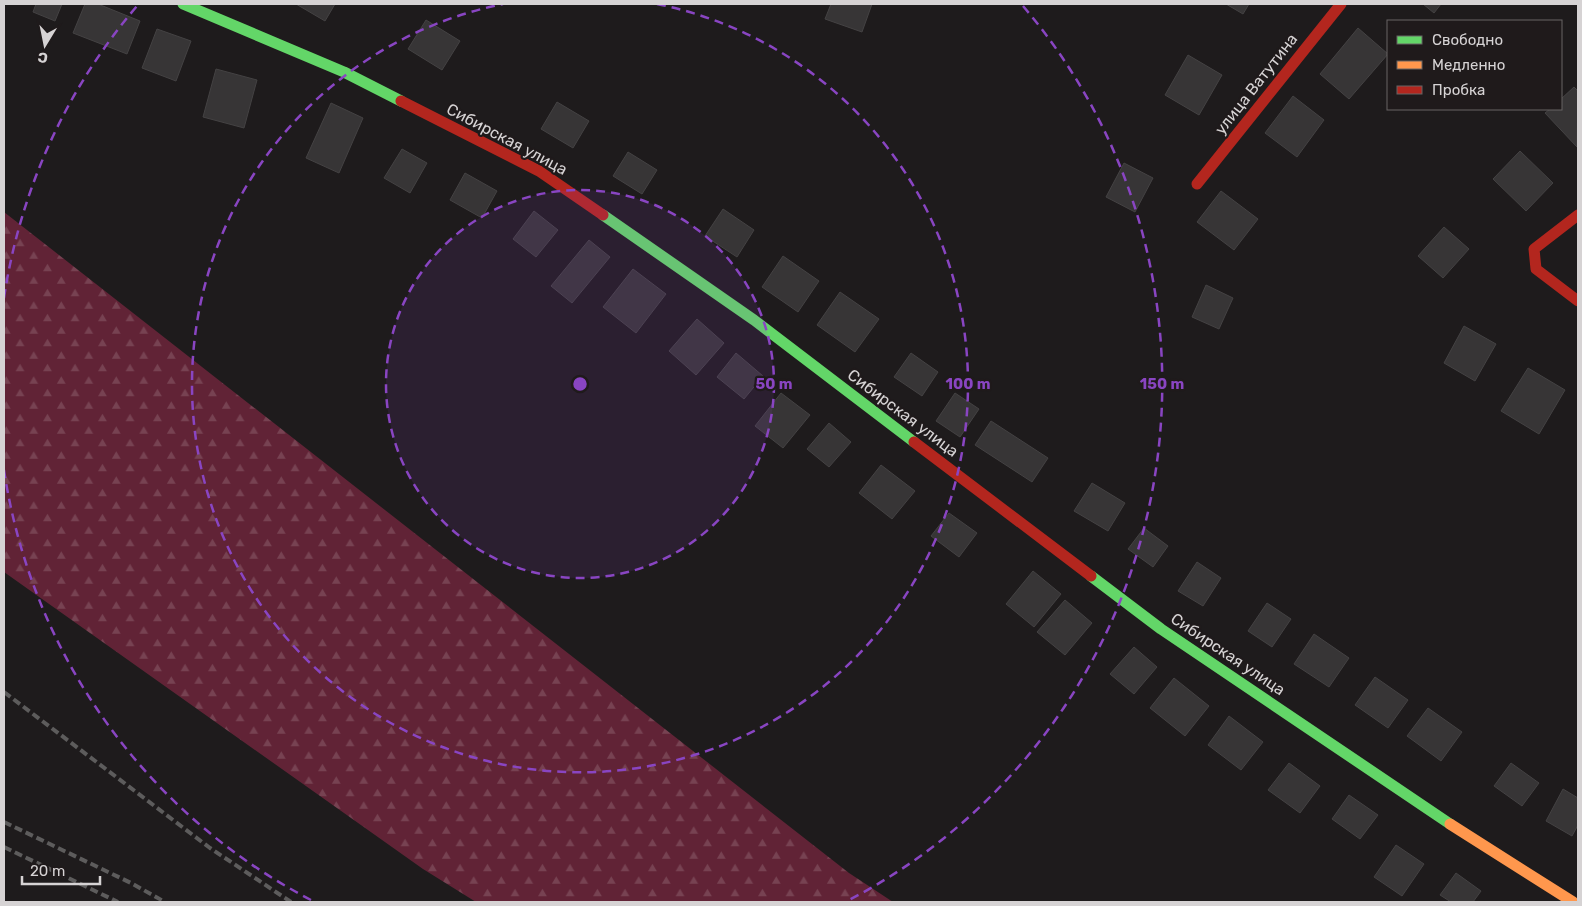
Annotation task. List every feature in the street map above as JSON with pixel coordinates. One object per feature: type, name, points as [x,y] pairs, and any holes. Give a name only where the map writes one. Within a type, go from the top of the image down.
[{"type":"street","name":"Сибирская улица","points":[[183,4],[344,72],[540,171],[754,320],[1161,628],[1449,823],[1573,902]]},
{"type":"street","name":"улица Ватутина","points":[[1197,184],[1341,4]]},
{"type":"street","points":[[1578,215],[1534,249],[1536,269],[1578,301]]},
{"type":"green space","points":[[4,212],[849,873],[893,902],[476,902],[423,869],[4,572]]},
{"type":"building","points":[[36,4],[62,4],[55,21],[33,12]]},
{"type":"building","points":[[85,4],[98,4],[140,21],[127,54],[73,33]]},
{"type":"building","points":[[296,4],[335,4],[325,21]]},
{"type":"building","points":[[831,4],[872,4],[862,32],[825,19]]},
{"type":"building","points":[[1226,4],[1249,4],[1243,14]]},
{"type":"building","points":[[1423,4],[1441,4],[1434,13]]},
{"type":"building","points":[[426,20],[460,41],[442,70],[408,49]]},
{"type":"building","points":[[1358,28],[1387,53],[1349,99],[1320,74]]},
{"type":"building","points":[[157,29],[191,41],[176,81],[142,68]]},
{"type":"building","points":[[1188,55],[1222,75],[1199,115],[1165,95]]},
{"type":"building","points":[[216,69],[257,80],[244,128],[203,117]]},
{"type":"building","points":[[1574,87],[1578,91],[1577,147],[1545,113],[1549,110],[1562,110],[1562,98]]},
{"type":"building","points":[[1293,96],[1324,120],[1297,157],[1265,133]]},
{"type":"building","points":[[557,102],[589,121],[573,148],[541,129]]},
{"type":"building","points":[[331,103],[363,118],[339,173],[306,158]]},
{"type":"building","points":[[402,149],[427,163],[410,193],[384,178]]},
{"type":"building","points":[[1520,151],[1553,183],[1526,211],[1493,179]]},
{"type":"building","points":[[628,152],[657,170],[642,194],[613,176]]},
{"type":"building","points":[[1124,163],[1153,178],[1135,212],[1106,197]]},
{"type":"building","points":[[465,173],[497,191],[482,218],[450,200]]},
{"type":"building","points":[[1221,191],[1258,219],[1234,250],[1197,222]]},
{"type":"building","points":[[723,209],[754,230],[737,257],[705,236]]},
{"type":"building","points":[[534,211],[558,230],[536,257],[513,239]]},
{"type":"building","points":[[1444,227],[1469,249],[1443,278],[1418,256]]},
{"type":"building","points":[[589,240],[610,257],[572,303],[551,286]]},
{"type":"building","points":[[783,256],[819,281],[798,312],[762,287]]},
{"type":"building","points":[[633,269],[666,294],[636,333],[603,307]]},
{"type":"building","points":[[1206,285],[1233,298],[1219,329],[1192,317]]},
{"type":"building","points":[[840,292],[879,319],[855,352],[817,325]]},
{"type":"building","points":[[697,319],[724,343],[696,375],[669,351]]},
{"type":"building","points":[[1464,326],[1496,344],[1475,381],[1444,363]]},
{"type":"building","points":[[736,353],[763,376],[744,399],[717,377]]},
{"type":"building","points":[[911,353],[938,372],[922,396],[894,377]]},
{"type":"building","points":[[1528,368],[1565,390],[1539,434],[1501,411]]},
{"type":"building","points":[[781,393],[810,415],[783,448],[755,426]]},
{"type":"building","points":[[955,393],[979,409],[960,437],[936,421]]},
{"type":"building","points":[[991,421],[1048,458],[1032,482],[975,445]]},
{"type":"building","points":[[829,423],[851,442],[829,467],[807,449]]},
{"type":"building","points":[[881,465],[915,491],[892,519],[859,493]]},
{"type":"building","points":[[1092,483],[1125,503],[1108,531],[1074,511]]},
{"type":"building","points":[[949,513],[977,533],[959,557],[931,536]]},
{"type":"building","points":[[1144,528],[1168,546],[1153,567],[1128,549]]},
{"type":"building","points":[[1197,562],[1221,578],[1203,606],[1178,591]]},
{"type":"building","points":[[1033,571],[1061,594],[1034,627],[1006,604]]},
{"type":"building","points":[[1065,600],[1092,623],[1065,655],[1037,632]]},
{"type":"building","points":[[1267,603],[1291,619],[1272,647],[1248,631]]},
{"type":"building","points":[[1314,634],[1349,658],[1329,687],[1294,664]]},
{"type":"building","points":[[1134,647],[1157,667],[1134,694],[1110,674]]},
{"type":"building","points":[[1375,677],[1408,700],[1388,728],[1355,705]]},
{"type":"building","points":[[1174,678],[1209,706],[1185,736],[1150,708]]},
{"type":"building","points":[[1428,708],[1462,732],[1441,761],[1407,736]]},
{"type":"building","points":[[1229,716],[1263,742],[1241,770],[1208,745]]},
{"type":"building","points":[[1289,763],[1320,786],[1300,813],[1268,790]]},
{"type":"building","points":[[1511,763],[1539,783],[1522,806],[1494,786]]},
{"type":"building","points":[[1563,789],[1578,798],[1578,825],[1572,836],[1546,821]]},
{"type":"building","points":[[1349,795],[1378,815],[1360,839],[1332,819]]},
{"type":"building","points":[[1396,845],[1424,864],[1402,896],[1374,877]]},
{"type":"building","points":[[1456,873],[1481,891],[1473,902],[1451,902],[1440,895]]},
{"type":"railway","points":[[4,692],[210,848],[291,902]]},
{"type":"railway","points":[[4,822],[131,883],[165,902]]},
{"type":"railway","points":[[4,847],[118,902]]},
{"type":"traffic: fast","points":[[183,4],[344,72],[401,101]]},
{"type":"traffic: fast","points":[[603,215],[754,320],[914,442]]},
{"type":"traffic: fast","points":[[1091,576],[1161,629],[1450,824]]},
{"type":"traffic: slow","points":[[1450,824],[1573,902]]},
{"type":"traffic: jam","points":[[1197,184],[1341,4]]},
{"type":"traffic: jam","points":[[401,101],[539,171],[603,215]]},
{"type":"traffic: jam","points":[[1578,215],[1534,249],[1536,269],[1578,301]]},
{"type":"traffic: jam","points":[[914,442],[1091,576]]}]
